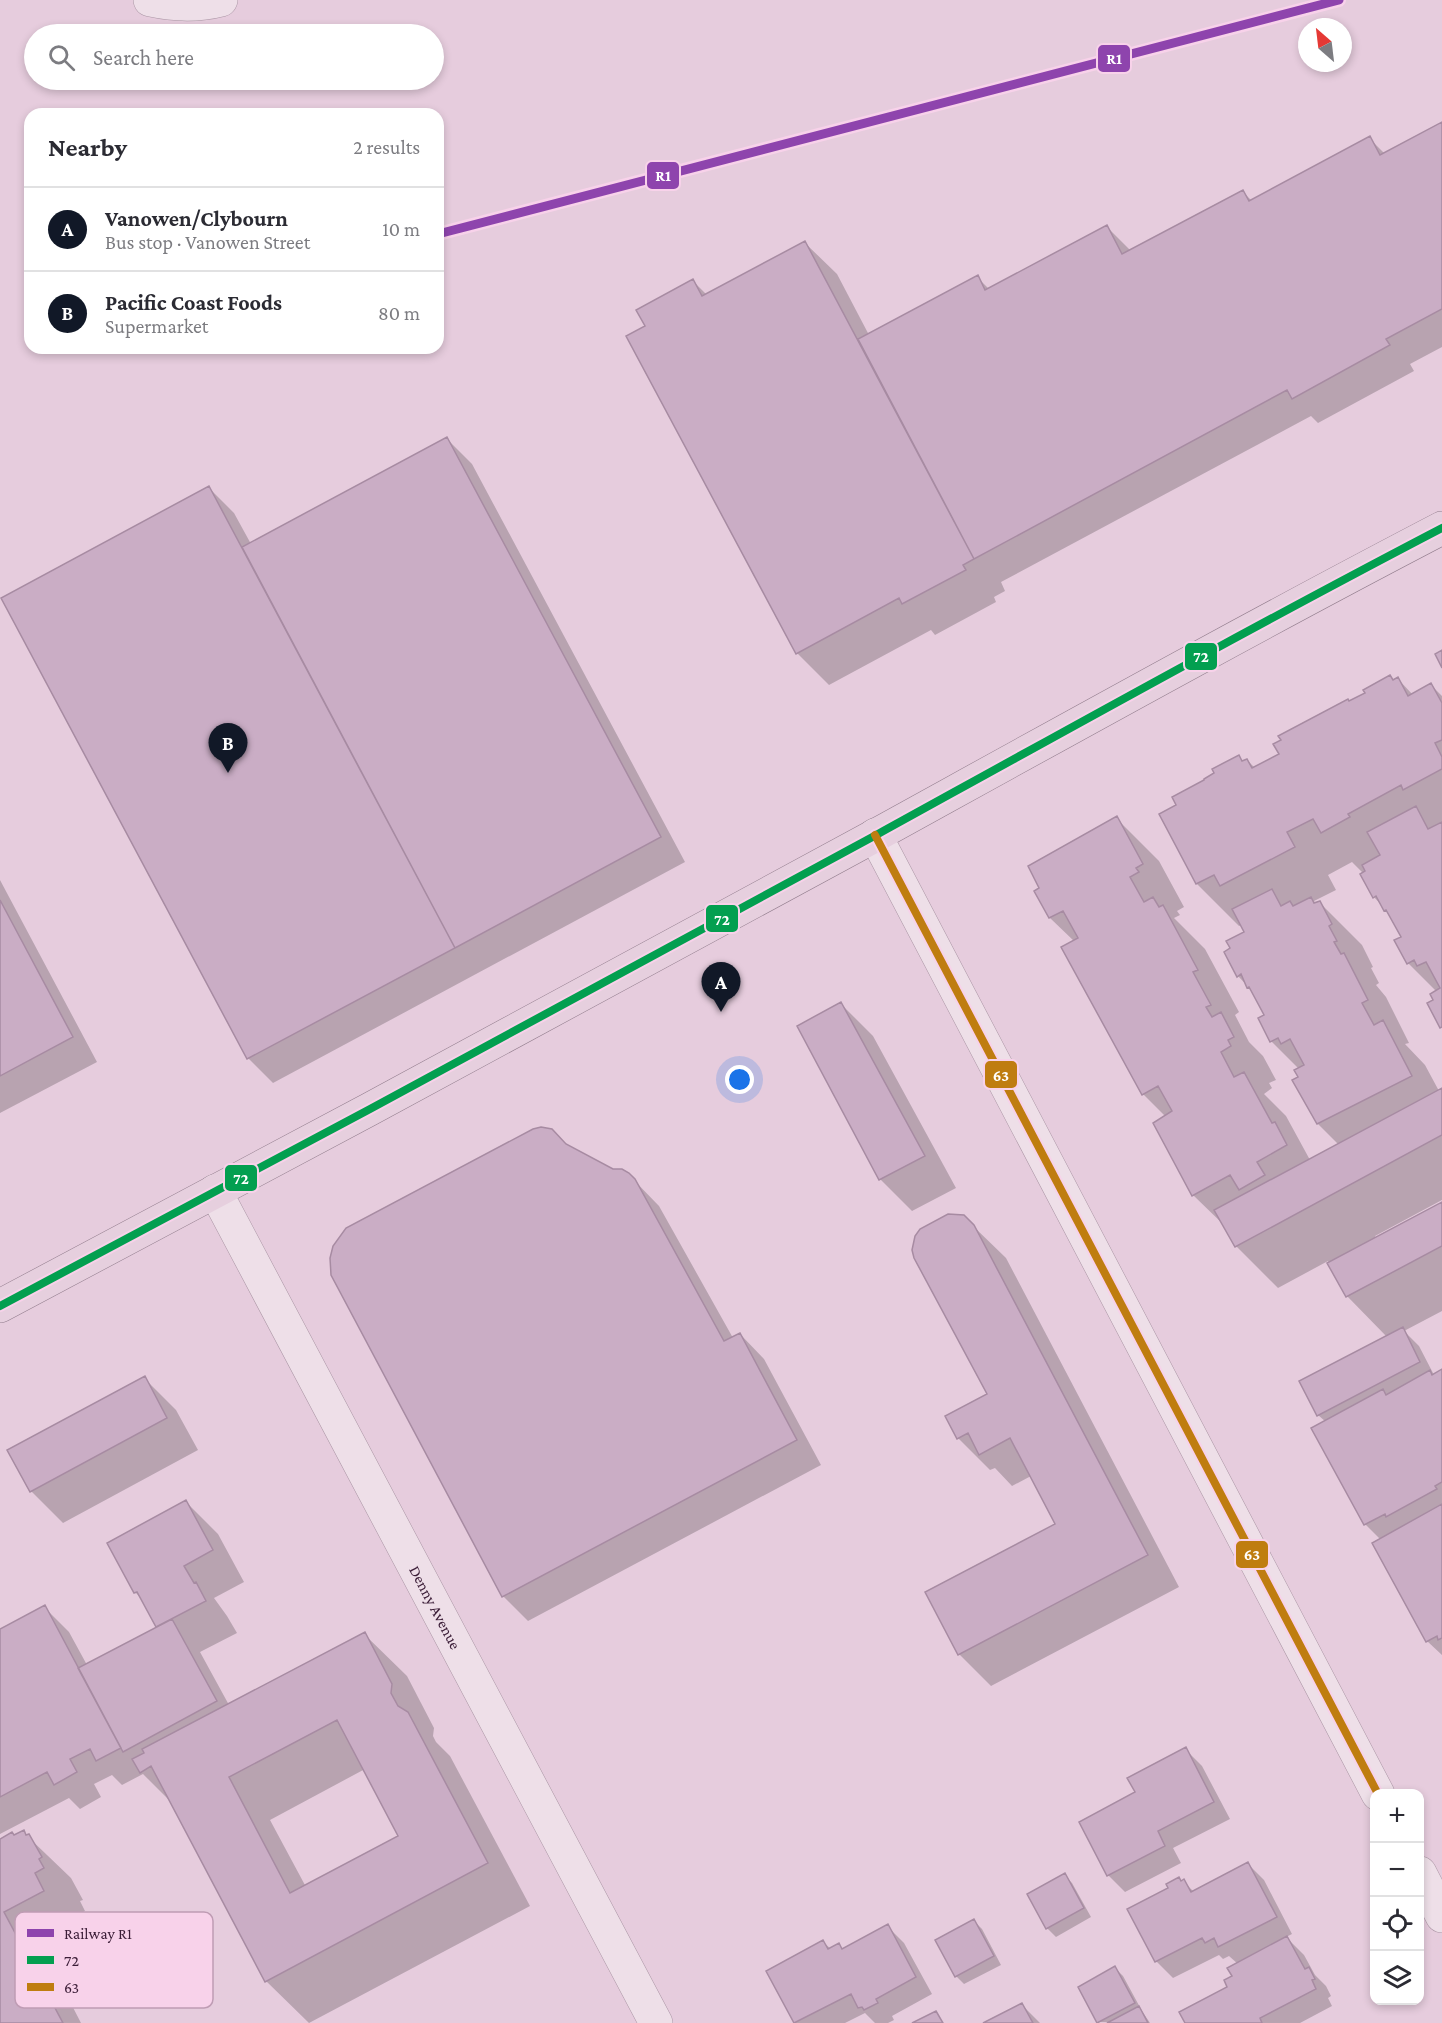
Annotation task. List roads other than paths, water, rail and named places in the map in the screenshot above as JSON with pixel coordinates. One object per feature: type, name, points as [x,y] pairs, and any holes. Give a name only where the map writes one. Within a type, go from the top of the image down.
[{"type":"main road","points":[[0,1306],[1442,528]]},
{"type":"street","points":[[150,0],[168,4],[209,3],[220,0]]},
{"type":"street","points":[[875,835],[1375,1789]]},
{"type":"street","name":"Denny Avenue","points":[[215,1191],[656,2023]]},
{"type":"street","points":[[1424,1882],[1442,1916]]},
{"type":"rail line","name":"R1","points":[[444,232],[1339,0]]},
{"type":"place","name":"Pacific Coast Foods","points":[[228,773]]},
{"type":"place","name":"Vanowen/Clybourn","points":[[721,1012]]}]
